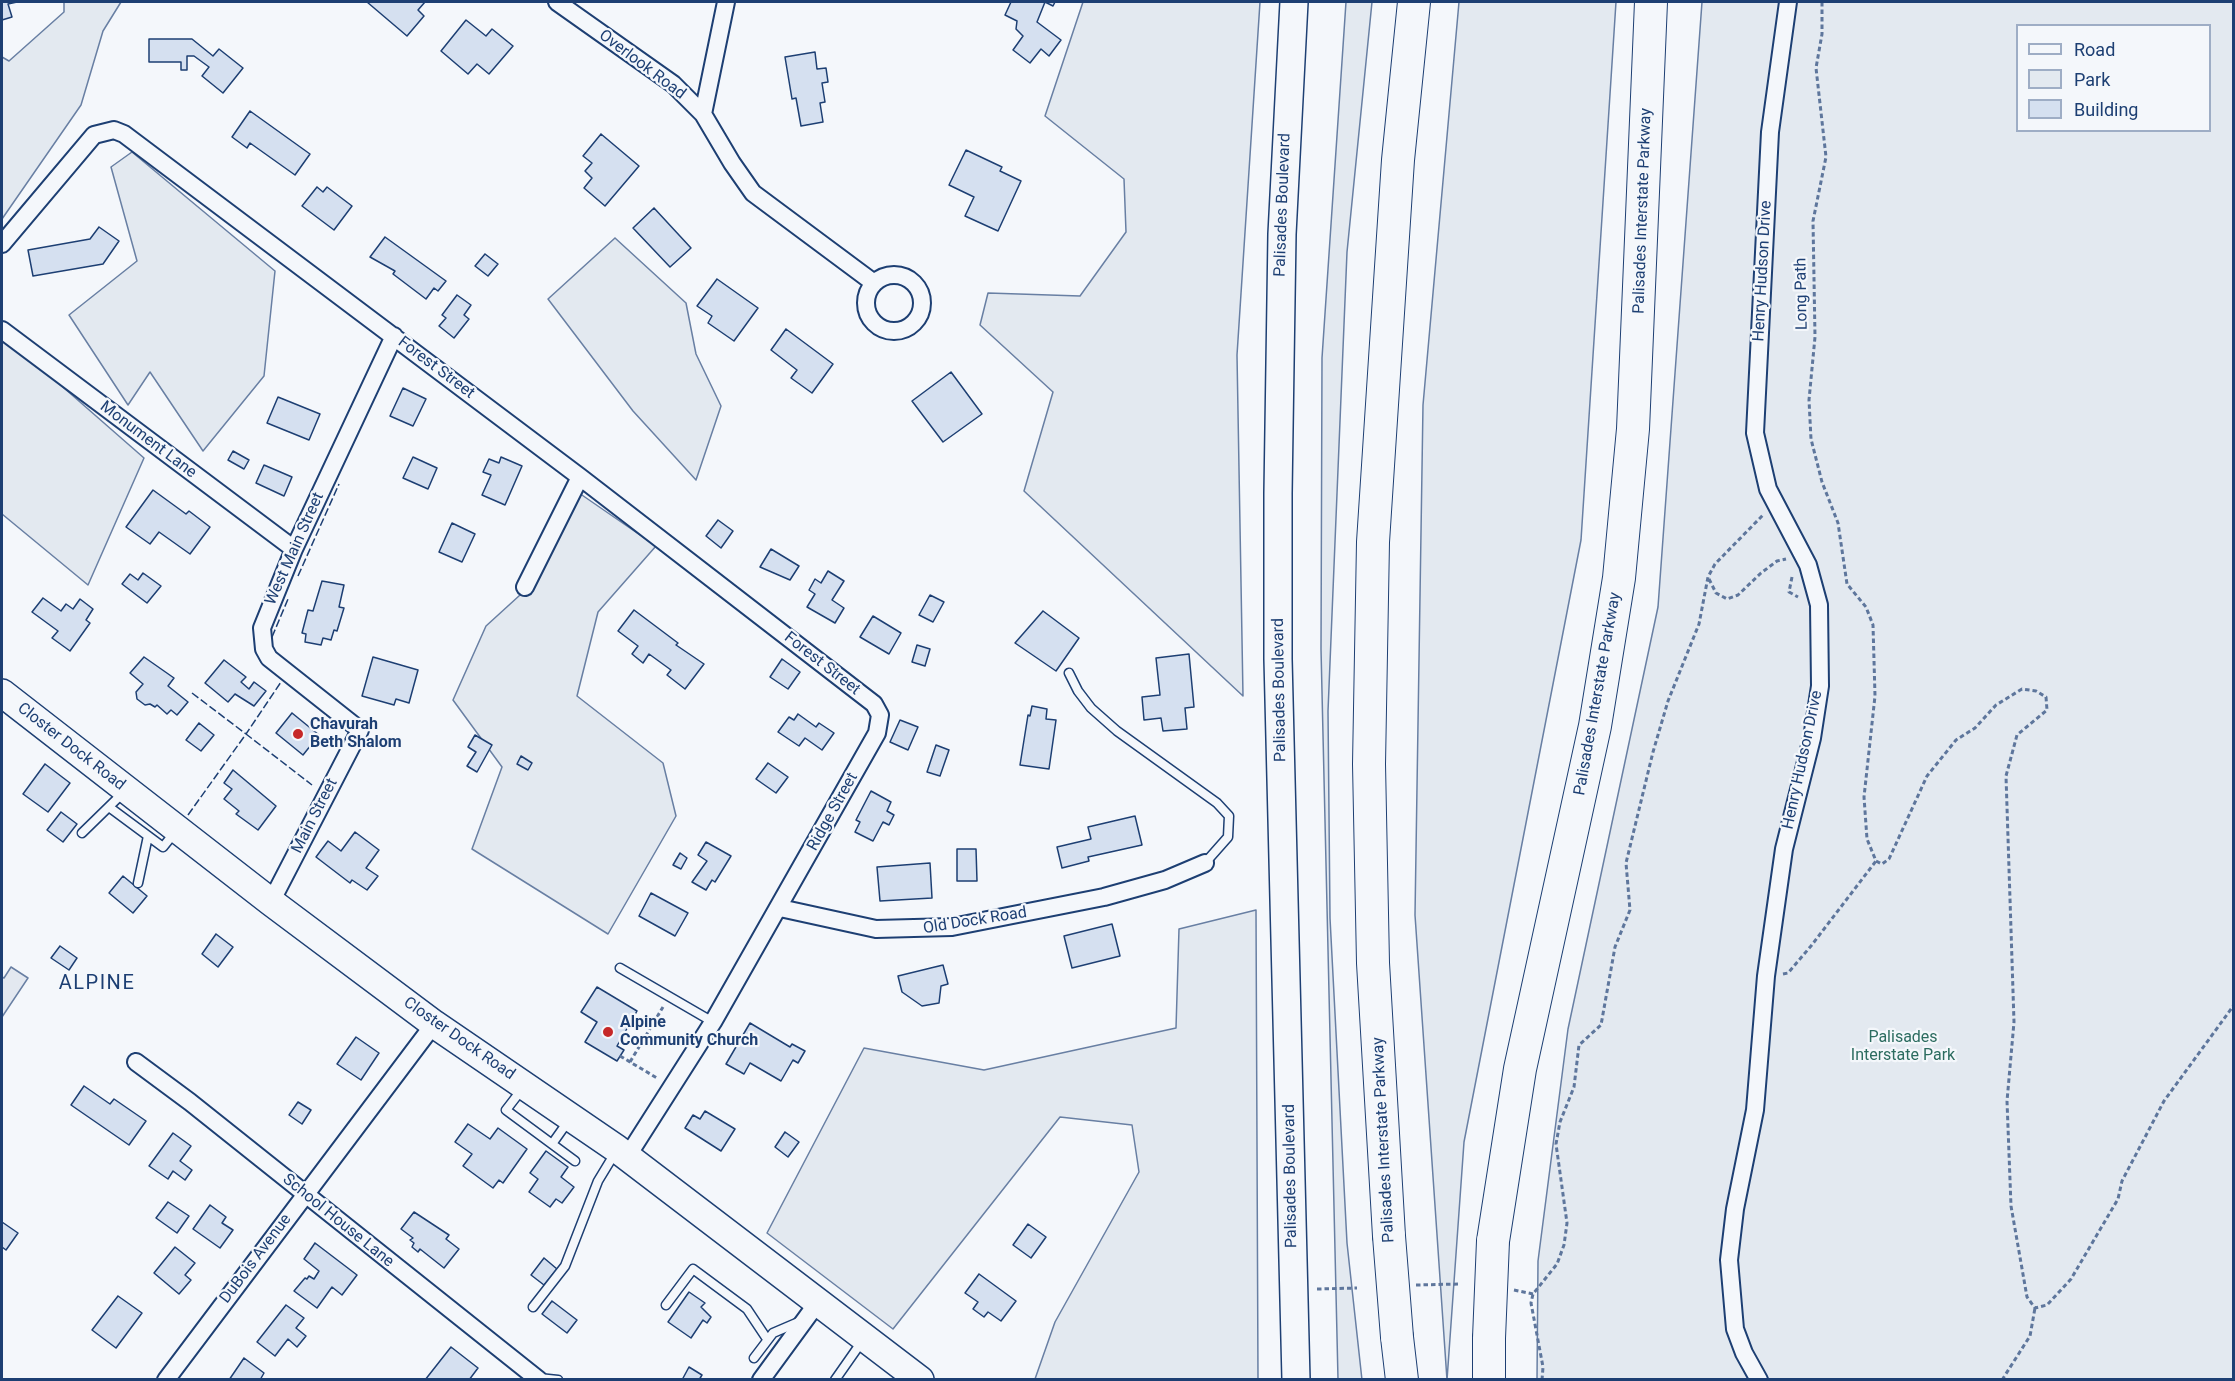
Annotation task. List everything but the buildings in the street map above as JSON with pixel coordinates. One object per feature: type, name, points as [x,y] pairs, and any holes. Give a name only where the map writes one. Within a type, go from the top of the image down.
[{"type":"highway","name":"Palisades Interstate Parkway","points":[[1402,1380],[1389,1236],[1373,963],[1369,764],[1373,542],[1398,160],[1414,2]]},
{"type":"highway","name":"Palisades Interstate Parkway","points":[[1489,1380],[1493,1241],[1520,1070],[1595,726],[1619,578],[1635,406],[1651,2]]},
{"type":"main road","name":"Palisades Boulevard","points":[[1294,2],[1282,234],[1278,659],[1296,1380]]},
{"type":"main road","name":"Closter Dock Road","points":[[2,693],[118,798],[177,829],[434,1024],[622,1153],[810,1311],[865,1337],[919,1379]]},
{"type":"street","name":"Overlook Road","points":[[557,2],[673,84],[703,114],[753,193],[874,283]]},
{"type":"street","points":[[703,114],[726,2]]},
{"type":"street","name":"Henry Hudson Drive","points":[[1759,1380],[1744,1353],[1735,1329],[1729,1260],[1735,1209],[1755,1110],[1766,976],[1784,849],[1812,738],[1820,686],[1819,604],[1808,565],[1768,489],[1755,433],[1770,132],[1788,2]]},
{"type":"street","name":"Forest Street","points":[[2,244],[94,135],[114,130],[124,134],[580,477],[874,704],[879,715]]},
{"type":"street","name":"Monument Lane","points":[[2,330],[294,549]]},
{"type":"street","name":"West Main Street","points":[[360,730],[279,668],[264,649],[261,639],[266,614],[294,549],[394,336]]},
{"type":"street","points":[[525,587],[580,477]]},
{"type":"street","name":"Ridge Street","points":[[780,908],[877,733],[879,715]]},
{"type":"street","name":"Main Street","points":[[271,902],[360,730]]},
{"type":"street","name":"Old Dock Road","points":[[780,908],[876,929],[952,927],[1125,892],[1165,880],[1205,863]]},
{"type":"street","points":[[622,1153],[672,1088],[780,908]]},
{"type":"street","name":"DuBois Avenue","points":[[166,1380],[434,1024]]},
{"type":"street","name":"School House Lane","points":[[136,1062],[481,1336],[539,1379]]},
{"type":"street","points":[[761,1380],[810,1311]]},
{"type":"lane","points":[[1069,673],[1084,699],[1117,731],[1217,803],[1229,816],[1228,837],[1205,863]]},
{"type":"lane","points":[[82,833],[118,798],[148,836],[163,847],[177,829]]},
{"type":"lane","points":[[138,883],[148,836]]},
{"type":"lane","points":[[620,968],[713,1022]]},
{"type":"lane","points":[[525,1085],[506,1110],[575,1161]]},
{"type":"lane","points":[[552,1144],[571,1118]]},
{"type":"lane","points":[[533,1307],[565,1266],[598,1181],[622,1153]]},
{"type":"lane","points":[[666,1305],[693,1269],[747,1309],[767,1339]]},
{"type":"lane","points":[[754,1358],[767,1339],[778,1329],[810,1311]]},
{"type":"lane","points":[[838,1378],[865,1337]]},
{"type":"lane","points":[[539,1379],[558,1380]]},
{"type":"path","name":"Long Path","points":[[1822,2],[1822,34],[1816,68],[1826,157],[1813,221],[1815,337],[1809,400],[1811,439],[1822,482],[1839,524],[1847,584],[1866,607],[1872,625],[1875,696],[1864,797],[1867,839],[1876,861]]},
{"type":"path","points":[[1542,1380],[1543,1367],[1531,1303],[1533,1294],[1557,1264],[1564,1245],[1567,1223],[1556,1144],[1560,1122],[1574,1087],[1579,1044],[1601,1025],[1615,947],[1630,910],[1626,863],[1639,807],[1668,701],[1699,624],[1708,577],[1715,564],[1776,504]]},
{"type":"path","points":[[1708,577],[1716,593],[1727,599],[1738,596],[1777,561],[1784,558],[1789,562]]},
{"type":"path","points":[[1793,575],[1789,592],[1798,597]]},
{"type":"path","points":[[1766,976],[1788,973],[1876,861],[1882,864],[1889,859],[1927,776],[1956,741],[1975,728],[1996,705],[2022,689],[2036,691],[2046,697],[2047,710],[2016,735],[2006,776],[2014,1022],[2007,1101],[2011,1206],[2027,1297],[2035,1308],[2030,1336],[2002,1380]]},
{"type":"path","points":[[630,1062],[670,997]]},
{"type":"path","points":[[2035,1308],[2047,1305],[2071,1279],[2118,1199],[2122,1181],[2164,1101],[2234,1005]]},
{"type":"path","points":[[620,1056],[672,1088]]},
{"type":"path","points":[[1411,1286],[1459,1284]]},
{"type":"path","points":[[1294,1288],[1357,1288]]},
{"type":"green space","points":[[64,2],[121,2],[103,31],[81,105],[2,219],[2,57],[9,61],[64,12]]},
{"type":"green space","points":[[1083,2],[1260,2],[1237,355],[1243,696],[1024,491],[1053,392],[980,325],[988,293],[1080,296],[1126,232],[1124,179],[1045,116]]},
{"type":"green space","points":[[1346,2],[1372,2],[1347,252],[1328,711],[1330,918],[1347,1243],[1362,1380],[1338,1379],[1321,649],[1322,358]]},
{"type":"green space","points":[[1459,2],[1616,2],[1581,540],[1464,1142],[1447,1380],[1415,915],[1423,405]]},
{"type":"green space","name":"Palisades Interstate Park","points":[[1702,2],[2233,2],[2233,1379],[1537,1380],[1538,1261],[1568,1029],[1658,607]]},
{"type":"green space","points":[[132,152],[275,271],[264,376],[203,451],[150,372],[128,405],[69,315],[137,261],[111,167]]},
{"type":"green space","points":[[615,238],[686,303],[696,354],[721,406],[696,480],[633,411],[548,299]]},
{"type":"green space","points":[[2,340],[32,360],[144,458],[88,585],[2,514]]},
{"type":"green space","points":[[579,493],[656,546],[598,612],[577,696],[663,763],[676,816],[608,934],[472,849],[502,767],[453,700],[486,626],[531,585]]},
{"type":"green space","points":[[1256,910],[1258,1379],[1035,1379],[1055,1322],[1139,1172],[1132,1125],[1060,1117],[893,1329],[767,1233],[864,1048],[984,1070],[1176,1028],[1179,929]]},
{"type":"shaded area","points":[[11,967],[28,978],[2,1017],[2,977],[4,978]]},
{"type":"fence","points":[[298,576],[339,484]]},
{"type":"fence","points":[[272,637],[288,599]]},
{"type":"fence","points":[[192,693],[246,734],[281,682]]},
{"type":"fence","points":[[188,815],[246,734],[312,785]]},
{"type":"place","name":"Chavurah Beth Shalom","points":[[298,734]]},
{"type":"place","name":"Alpine Community Church","points":[[608,1032]]},
{"type":"district","name":"ALPINE","points":[[97,984]]}]
